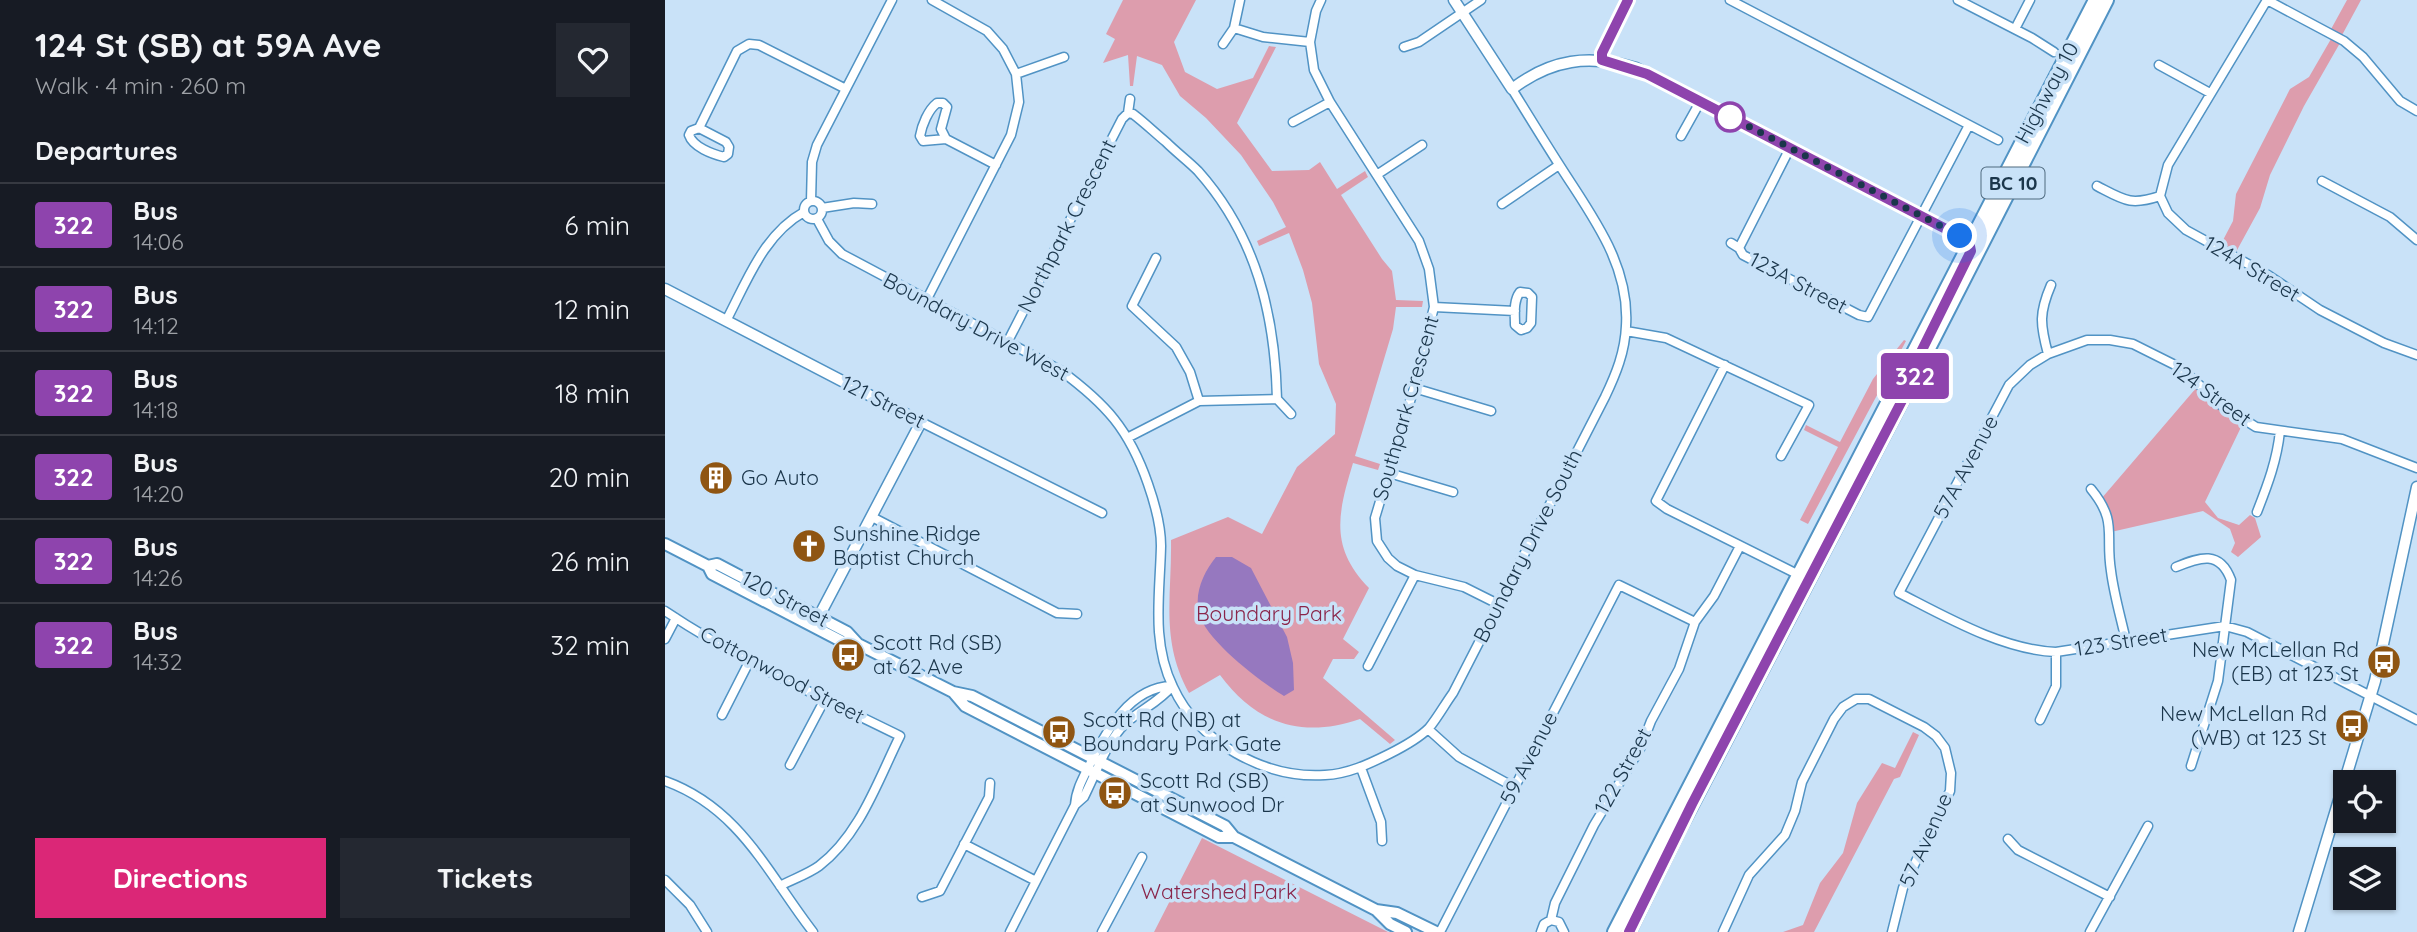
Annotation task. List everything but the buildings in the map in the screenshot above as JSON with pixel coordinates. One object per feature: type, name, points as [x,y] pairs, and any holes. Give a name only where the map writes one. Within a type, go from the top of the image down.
[{"type":"highway","name":"Highway 10","points":[[1614,932],[2095,0]]},
{"type":"highway","name":"Highway 10","points":[[1629,932],[1686,816],[2107,0]]},
{"type":"highway","points":[[1920,366],[1920,354],[1970,256],[1969,241]]},
{"type":"main road","name":"120 Street","points":[[665,544],[708,566],[717,564],[816,621],[843,642],[857,644],[953,692],[972,696],[1219,837],[1234,837],[1376,910],[1390,924],[1406,932]]},
{"type":"main road","name":"120 Street","points":[[1376,910],[1397,913],[1438,932]]},
{"type":"street","points":[[811,201],[812,162],[817,145],[892,0]]},
{"type":"street","points":[[927,299],[1011,135],[1019,102],[1016,74],[1003,49],[987,31],[932,0]]},
{"type":"street","points":[[1223,44],[1234,28],[1240,0]]},
{"type":"street","name":"Southpark Crescent","points":[[1321,0],[1310,41],[1314,70],[1330,102],[1419,241],[1429,269],[1434,307],[1414,388],[1375,518],[1377,541],[1397,566],[1415,575],[1452,583],[1498,604]]},
{"type":"street","points":[[1454,0],[1511,89],[1562,62],[1602,60],[1636,68],[1969,241]]},
{"type":"street","points":[[1404,47],[1419,42],[1481,0]]},
{"type":"street","points":[[1602,60],[1602,53],[1628,0]]},
{"type":"street","points":[[1730,0],[1998,140]]},
{"type":"street","points":[[1958,0],[2054,52]]},
{"type":"street","points":[[2015,29],[2029,0]]},
{"type":"street","points":[[2097,186],[2124,200],[2142,202],[2160,196],[2168,165],[2267,0],[2344,41],[2363,57],[2400,101],[2417,111]]},
{"type":"street","points":[[1234,28],[1263,37],[1310,41]]},
{"type":"street","points":[[699,128],[728,145],[728,154],[721,156],[691,141],[689,132],[699,128],[737,51],[749,44],[759,45],[846,89]]},
{"type":"street","points":[[1016,74],[1064,57]]},
{"type":"street","points":[[2159,65],[2210,93]]},
{"type":"street","name":"Boundary Drive South","points":[[1172,687],[1182,704],[1212,736],[1235,753],[1260,765],[1289,773],[1325,775],[1361,768],[1406,745],[1428,729],[1453,693],[1605,397],[1620,364],[1626,331],[1624,295],[1613,253],[1511,89]]},
{"type":"street","name":"Northpark Crescent","points":[[1008,341],[1122,119],[1128,113],[1130,99]]},
{"type":"street","points":[[1293,122],[1330,102]]},
{"type":"street","points":[[1681,136],[1700,102]]},
{"type":"street","points":[[946,139],[926,142],[920,136],[926,118],[937,103],[943,103],[947,107],[941,129],[946,139],[996,165]]},
{"type":"street","points":[[1128,113],[1136,116],[1197,170],[1242,235],[1257,268],[1273,333],[1277,399],[1291,414]]},
{"type":"street","points":[[1920,216],[1969,125]]},
{"type":"street","points":[[1378,174],[1422,145]]},
{"type":"street","name":"123A Street","points":[[1790,148],[1735,245],[1742,255],[1861,318],[1920,216]]},
{"type":"street","points":[[1502,204],[1559,165]]},
{"type":"street","points":[[2322,181],[2390,217],[2417,240]]},
{"type":"street","name":"124A Street","points":[[2160,196],[2168,213],[2186,230],[2267,275],[2320,310],[2384,343],[2417,355]]},
{"type":"street","points":[[726,321],[770,239],[787,222],[804,212],[806,204],[811,201],[819,203],[822,208],[817,219],[808,218],[804,212]]},
{"type":"street","points":[[822,208],[854,203],[872,204]]},
{"type":"street","name":"Boundary Drive West","points":[[817,219],[829,241],[842,254],[1060,370],[1086,389],[1129,437],[1156,509],[1161,543],[1158,631],[1172,687]]},
{"type":"street","points":[[1156,258],[1132,306],[1176,347],[1189,372],[1199,401]]},
{"type":"street","points":[[2047,354],[2041,324],[2043,304],[2052,285]]},
{"type":"street","name":"121 Street","points":[[665,289],[1102,513]]},
{"type":"street","points":[[1434,307],[1515,311]]},
{"type":"street","points":[[1626,331],[1666,338],[1808,405],[1781,456]]},
{"type":"street","name":"124 Street","points":[[2047,354],[2087,340],[2133,344],[2181,368],[2221,405],[2256,427],[2342,439],[2417,468]]},
{"type":"street","name":"57A Avenue","points":[[1899,593],[2009,385],[2030,365],[2047,354]]},
{"type":"street","points":[[1725,365],[1656,500],[1667,509],[1799,575]]},
{"type":"street","points":[[1414,388],[1491,411]]},
{"type":"street","points":[[1129,437],[1199,401],[1277,399]]},
{"type":"street","points":[[816,621],[921,422]]},
{"type":"street","points":[[2257,512],[2272,475],[2280,431]]},
{"type":"street","points":[[1389,473],[1453,492]]},
{"type":"street","points":[[2299,932],[2370,697],[2417,487]]},
{"type":"street","points":[[2091,489],[2104,505],[2109,522],[2111,570],[2126,641]]},
{"type":"street","points":[[872,517],[1057,613],[1077,614]]},
{"type":"street","name":"122 Street","points":[[1541,932],[1544,924],[1551,920],[1555,903],[1594,825],[1641,747],[1651,720],[1679,669],[1695,622],[1714,596],[1740,546]]},
{"type":"street","points":[[2176,567],[2195,559],[2213,558],[2226,566],[2231,580],[2218,681],[2190,766]]},
{"type":"street","points":[[1369,666],[1415,575]]},
{"type":"street","name":"59 Avenue","points":[[1438,932],[1619,584],[1695,622]]},
{"type":"street","name":"123 Street","points":[[1899,593],[1967,628],[2036,652],[2056,652],[2225,626],[2247,632],[2417,720]]},
{"type":"street","name":"Cottonwood Street","points":[[665,611],[750,660],[901,736],[857,822],[839,848],[818,867],[780,886]]},
{"type":"street","points":[[665,639],[676,618]]},
{"type":"street","points":[[2040,720],[2056,686],[2056,652]]},
{"type":"street","points":[[722,715],[750,660]]},
{"type":"street","points":[[1010,932],[1075,805],[1084,797],[1094,766],[1118,716],[1137,699],[1158,687],[1172,687]]},
{"type":"street","points":[[790,765],[825,699]]},
{"type":"street","name":"57 Avenue","points":[[1723,932],[1749,876],[1785,835],[1795,811],[1802,782],[1843,707],[1856,699],[1869,699],[1924,727],[1935,736],[1945,748],[1951,774],[1950,792],[1903,888],[1892,932]]},
{"type":"street","points":[[1428,729],[1459,757],[1514,787]]},
{"type":"street","points":[[1361,768],[1381,822],[1382,841]]},
{"type":"street","points":[[665,781],[697,797],[727,819],[761,856],[813,932]]},
{"type":"street","points":[[922,897],[940,891],[989,797],[990,783]]},
{"type":"street","points":[[2090,932],[2148,826]]},
{"type":"street","points":[[2008,839],[2018,850],[2109,897]]},
{"type":"street","points":[[964,844],[1036,881]]},
{"type":"street","points":[[1102,932],[1142,857]]},
{"type":"street","points":[[665,880],[690,905],[707,932]]},
{"type":"street","points":[[1551,920],[1559,922],[1564,932]]},
{"type":"green space","name":"Boundary Park","points":[[1123,0],[1196,0],[1174,42],[1185,72],[1217,89],[1253,78],[1269,46],[1276,47],[1237,123],[1272,171],[1309,170],[1320,162],[1337,189],[1365,171],[1368,177],[1341,195],[1392,271],[1396,300],[1423,301],[1422,307],[1396,307],[1393,329],[1355,456],[1380,464],[1378,470],[1353,463],[1341,514],[1342,544],[1356,573],[1369,588],[1343,639],[1359,652],[1354,659],[1333,659],[1323,678],[1395,740],[1390,744],[1360,719],[1319,727],[1282,723],[1249,705],[1220,675],[1189,693],[1180,674],[1174,655],[1169,618],[1171,540],[1228,517],[1262,534],[1297,467],[1335,434],[1336,404],[1319,364],[1312,303],[1289,233],[1259,246],[1257,241],[1286,227],[1273,202],[1241,155],[1206,118],[1180,96],[1162,65],[1137,56],[1133,86],[1130,86],[1128,55],[1103,63],[1115,39],[1106,34]]},
{"type":"green space","points":[[2347,0],[2361,0],[2341,37],[2330,31]]},
{"type":"green space","points":[[2331,39],[2340,43],[2304,106],[2270,175],[2260,208],[2236,252],[2221,244],[2233,221],[2236,194],[2290,89],[2309,77]]},
{"type":"green space","points":[[1904,340],[1906,341],[1808,524],[1800,520],[1838,447],[1804,430],[1806,425],[1840,442],[1873,379]]},
{"type":"green space","points":[[2197,387],[2243,423],[2205,502],[2218,518],[2239,525],[2250,515],[2255,518],[2261,537],[2238,557],[2231,552],[2235,543],[2230,529],[2203,511],[2111,532],[2101,499]]},
{"type":"green space","points":[[1913,732],[1919,735],[1900,777],[1894,779],[1814,932],[1783,932],[1803,925],[1820,883],[1843,853],[1857,803],[1882,763],[1895,768]]},
{"type":"green space","name":"Watershed Park","points":[[1202,838],[1388,932],[1154,932]]},
{"type":"shaded area","points":[[1216,557],[1232,557],[1251,568],[1287,637],[1293,663],[1294,690],[1284,696],[1235,659],[1203,624],[1198,605],[1199,590]]},
{"type":"bus line","name":"322","points":[[1628,0],[1602,53],[1602,60],[1636,68],[1969,241],[1971,251],[1920,354],[1920,366],[1692,804],[1629,932]]},
{"type":"place","name":"Go Auto","points":[[716,478]]},
{"type":"place","name":"Sunshine Ridge Baptist Church","points":[[809,546]]},
{"type":"place","name":"Scott Rd (SB) at 62 Ave","points":[[848,655]]},
{"type":"place","name":"New McLellan Rd (EB) at 123 St","points":[[2384,662]]},
{"type":"place","name":"New McLellan Rd (WB) at 123 St","points":[[2352,726]]},
{"type":"place","name":"Scott Rd (NB) at Boundary Park Gate","points":[[1059,732]]},
{"type":"place","name":"Scott Rd (SB) at Sunwood Dr","points":[[1115,793]]},
{"type":"route","points":[[1730,117],[1723,113],[1960,236]]}]
